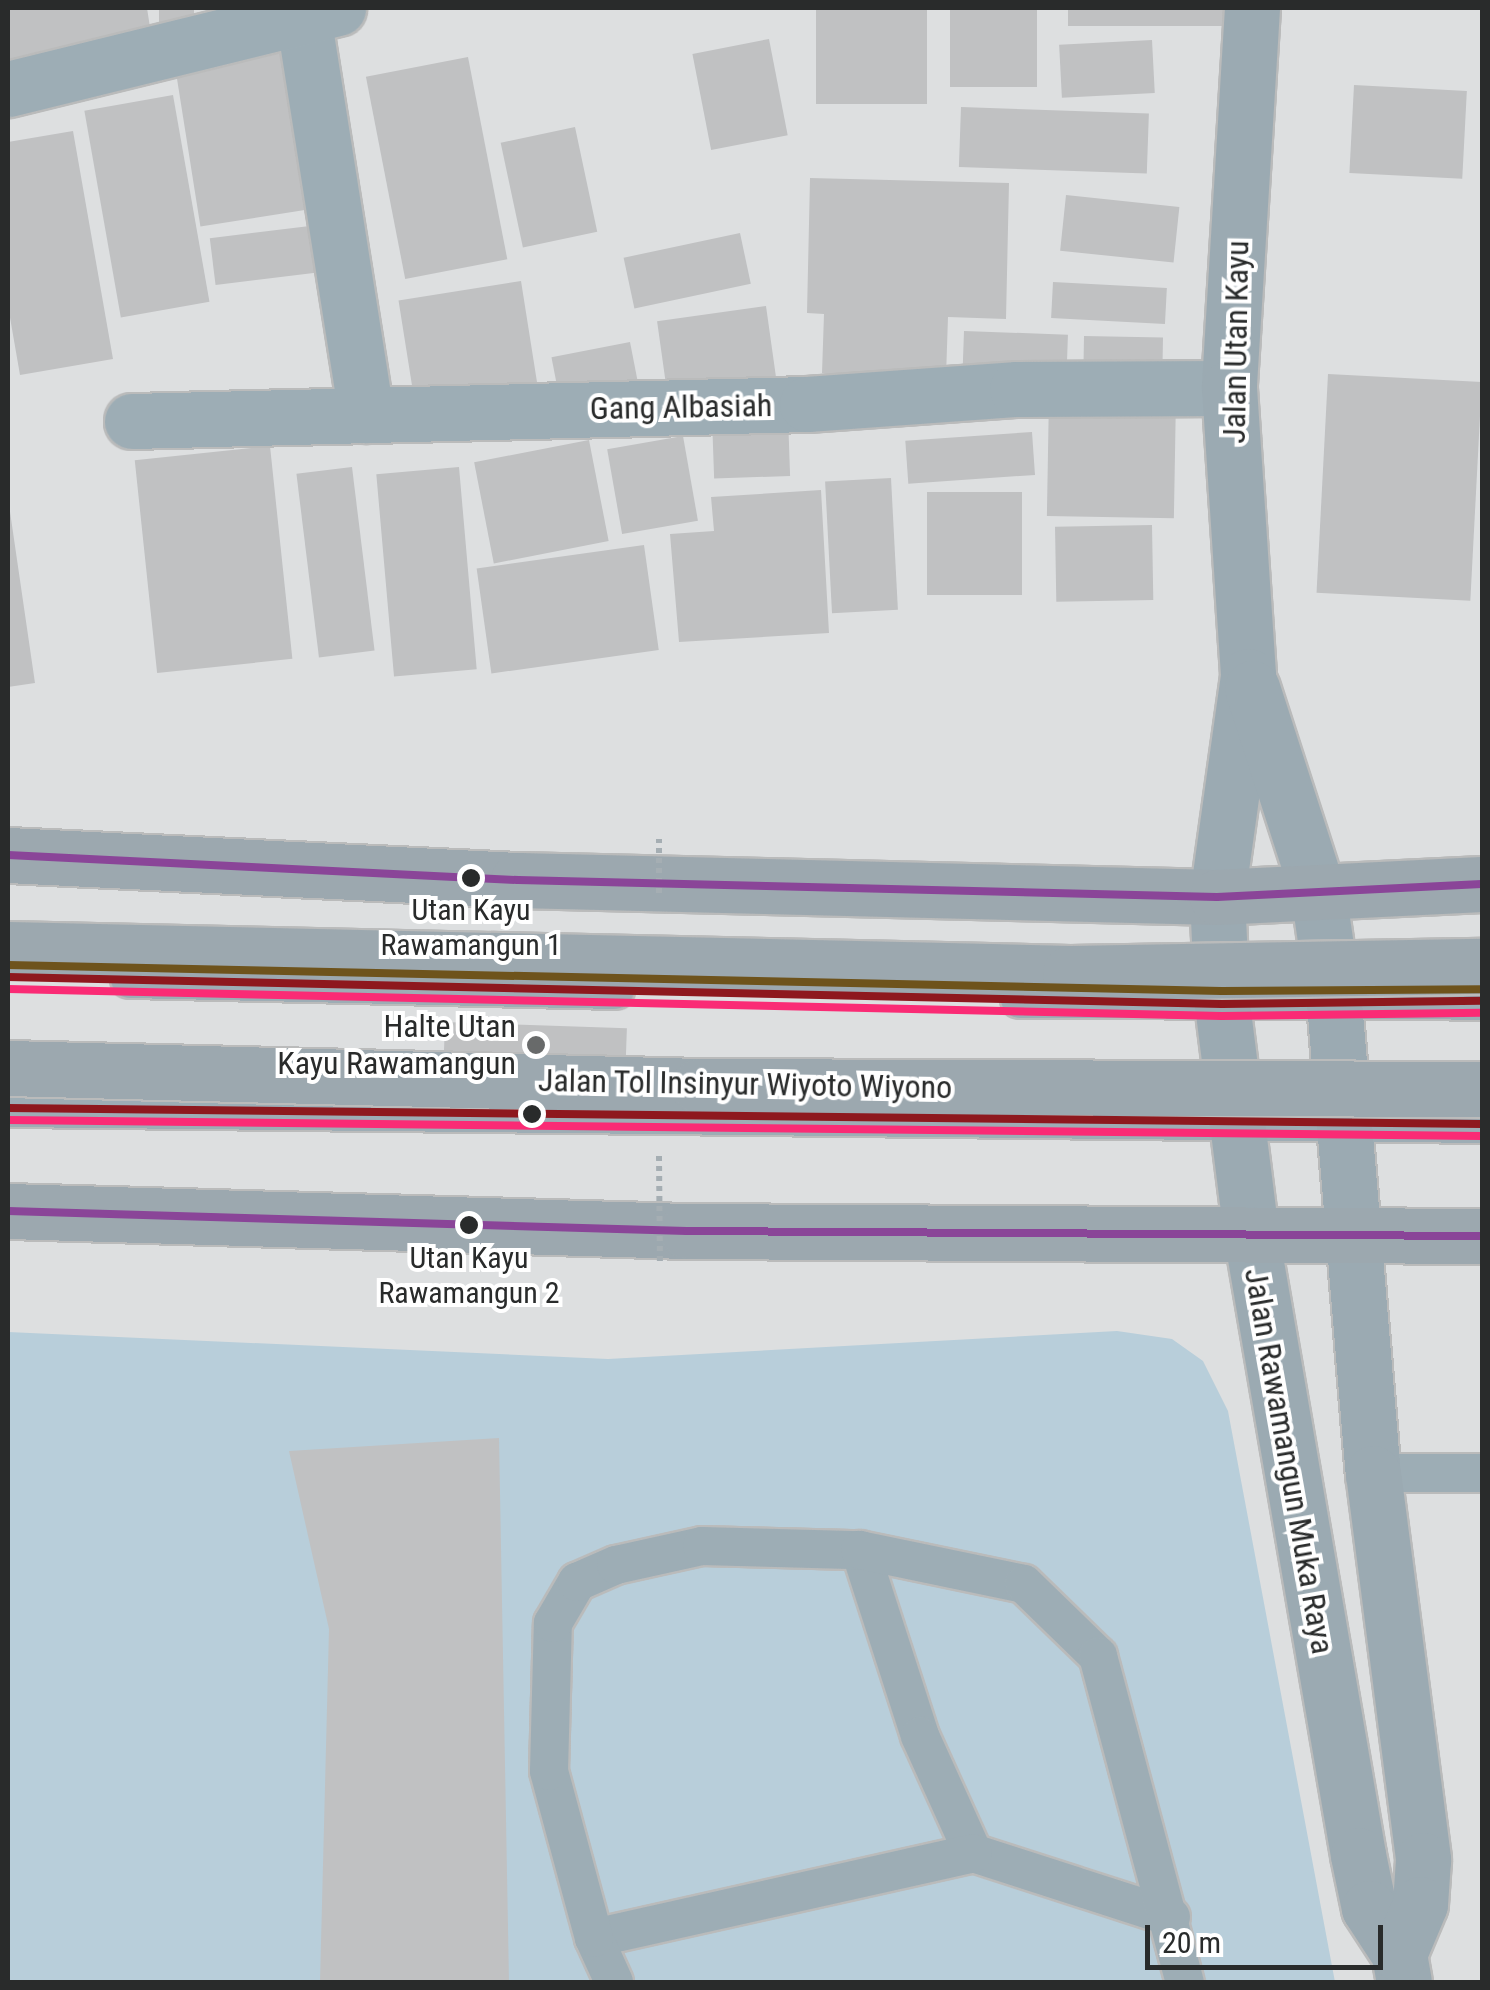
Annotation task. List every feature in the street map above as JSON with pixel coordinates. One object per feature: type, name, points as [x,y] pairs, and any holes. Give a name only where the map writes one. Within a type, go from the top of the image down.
[{"type":"highway","points":[[8,856],[500,879],[1217,896],[1482,884]]},
{"type":"highway","points":[[8,949],[1070,973],[1482,966]]},
{"type":"highway","name":"Jalan Tol Insinyur Wiyoto Wiyono","points":[[8,1068],[698,1086],[1482,1089]]},
{"type":"highway","points":[[8,1210],[668,1231],[1482,1236]]},
{"type":"street","name":"Jalan Utan Kayu","points":[[1217,896],[1248,676],[1229,388],[1252,8]]},
{"type":"street","points":[[8,89],[321,12],[366,415]]},
{"type":"street","name":"Gang Albasiah","points":[[132,420],[807,404],[1017,389],[1229,388]]},
{"type":"street","name":"Jalan Utan Kayu","points":[[1248,676],[1318,892]]},
{"type":"street","name":"Jalan Rawamangun Muka Raya","points":[[1318,892],[1334,1002],[1373,1473],[1423,1860],[1420,1904],[1401,1968]]},
{"type":"street","name":"Jalan Rawamangun Muka Raya","points":[[1217,896],[1222,1004],[1250,1234],[1358,1855],[1370,1908],[1401,1968]]},
{"type":"lane","points":[[8,976],[1222,1004],[1482,1001]]},
{"type":"lane","points":[[8,1108],[1238,1126],[1482,1124]]},
{"type":"lane","points":[[1373,1473],[1482,1474]]},
{"type":"lane","points":[[614,1982],[594,1938],[549,1771],[553,1623],[577,1582],[616,1565],[702,1546],[860,1550],[1024,1584],[1098,1656],[1185,1982]]},
{"type":"lane","points":[[860,1550],[920,1736],[974,1853]]},
{"type":"lane","points":[[594,1938],[974,1853],[1170,1917]]},
{"type":"shaded area","points":[[1117,1331],[1172,1339],[1203,1361],[1228,1411],[1335,1982],[8,1982],[8,1332],[608,1359]]},
{"type":"building","points":[[8,8],[147,8],[153,47],[8,68]]},
{"type":"building","points":[[159,8],[194,8],[194,42],[159,42]]},
{"type":"building","points":[[816,8],[927,8],[927,104],[816,104]]},
{"type":"building","points":[[950,8],[1037,8],[1037,87],[950,87]]},
{"type":"building","points":[[1068,8],[1229,8],[1229,26],[1068,26]]},
{"type":"building","points":[[769,39],[788,135],[711,150],[692,54]]},
{"type":"building","points":[[1152,40],[1155,93],[1062,98],[1059,45]]},
{"type":"building","points":[[299,50],[324,207],[200,227],[176,70]]},
{"type":"building","points":[[468,57],[507,259],[405,279],[366,77]]},
{"type":"building","points":[[1354,85],[1467,91],[1462,179],[1349,173]]},
{"type":"building","points":[[173,95],[209,302],[121,317],[84,111]]},
{"type":"building","points":[[961,107],[1149,114],[1147,174],[959,167]]},
{"type":"building","points":[[575,127],[597,232],[523,247],[501,143]]},
{"type":"building","points":[[73,131],[113,359],[20,375],[8,306],[8,142]]},
{"type":"building","points":[[810,178],[1009,183],[1006,319],[948,317],[946,377],[822,373],[824,314],[807,313]]},
{"type":"building","points":[[1066,195],[1179,207],[1174,263],[1060,251]]},
{"type":"building","points":[[318,225],[324,272],[216,285],[210,238]]},
{"type":"building","points":[[740,233],[751,284],[634,309],[624,258]]},
{"type":"building","points":[[521,281],[538,387],[415,406],[399,300]]},
{"type":"building","points":[[1053,282],[1167,288],[1165,324],[1051,318]]},
{"type":"building","points":[[766,306],[776,377],[667,393],[657,321]]},
{"type":"building","points":[[964,331],[1068,335],[1067,374],[963,370]]},
{"type":"building","points":[[1084,336],[1163,337],[1162,373],[1083,372]]},
{"type":"building","points":[[630,342],[639,389],[561,404],[551,357]]},
{"type":"building","points":[[1328,374],[1482,382],[1470,601],[1317,593]]},
{"type":"building","points":[[1049,395],[1176,397],[1174,518],[1047,516]]},
{"type":"building","points":[[788,416],[790,476],[714,479],[712,419]]},
{"type":"building","points":[[1032,432],[1035,475],[908,484],[905,441]]},
{"type":"building","points":[[683,436],[698,521],[622,534],[607,449]]},
{"type":"building","points":[[589,440],[609,541],[494,563],[474,462]]},
{"type":"building","points":[[270,446],[292,659],[157,673],[135,460]]},
{"type":"building","points":[[352,467],[375,651],[319,657],[296,474]]},
{"type":"building","points":[[459,467],[477,669],[394,676],[376,474]]},
{"type":"building","points":[[891,478],[898,610],[832,613],[825,481]]},
{"type":"building","points":[[821,490],[829,633],[679,642],[670,534],[714,531],[711,497]]},
{"type":"building","points":[[927,492],[1022,492],[1022,595],[927,595]]},
{"type":"building","points":[[8,498],[35,683],[8,687]]},
{"type":"building","points":[[1152,525],[1153,600],[1056,602],[1055,527]]},
{"type":"building","points":[[644,545],[659,650],[491,673],[477,569]]},
{"type":"building","name":"Halte Utan Kayu Rawamangun","points":[[445,1022],[627,1028],[625,1093],[443,1087]]},
{"type":"building","points":[[499,1438],[509,1982],[320,1982],[329,1629],[289,1451]]},
{"type":"transit line","points":[[8,855],[518,880],[1217,897],[1482,884]]},
{"type":"transit line","points":[[8,965],[1222,991],[1482,989]]},
{"type":"transit line","points":[[8,977],[1222,1004],[1482,1001]]},
{"type":"transit line","points":[[8,989],[1222,1016],[1482,1013]]},
{"type":"transit line","points":[[8,1108],[1482,1124]]},
{"type":"transit line","points":[[8,1120],[1482,1136]]},
{"type":"transit line","points":[[8,1211],[687,1231],[1482,1236]]},
{"type":"place","name":"Utan Kayu Rawamangun 1","points":[[471,878]]},
{"type":"place","name":"Halte Utan Kayu Rawamangun","points":[[536,1045]]},
{"type":"place","name":"Utan Kayu Rawamangun 2","points":[[469,1225]]}]
